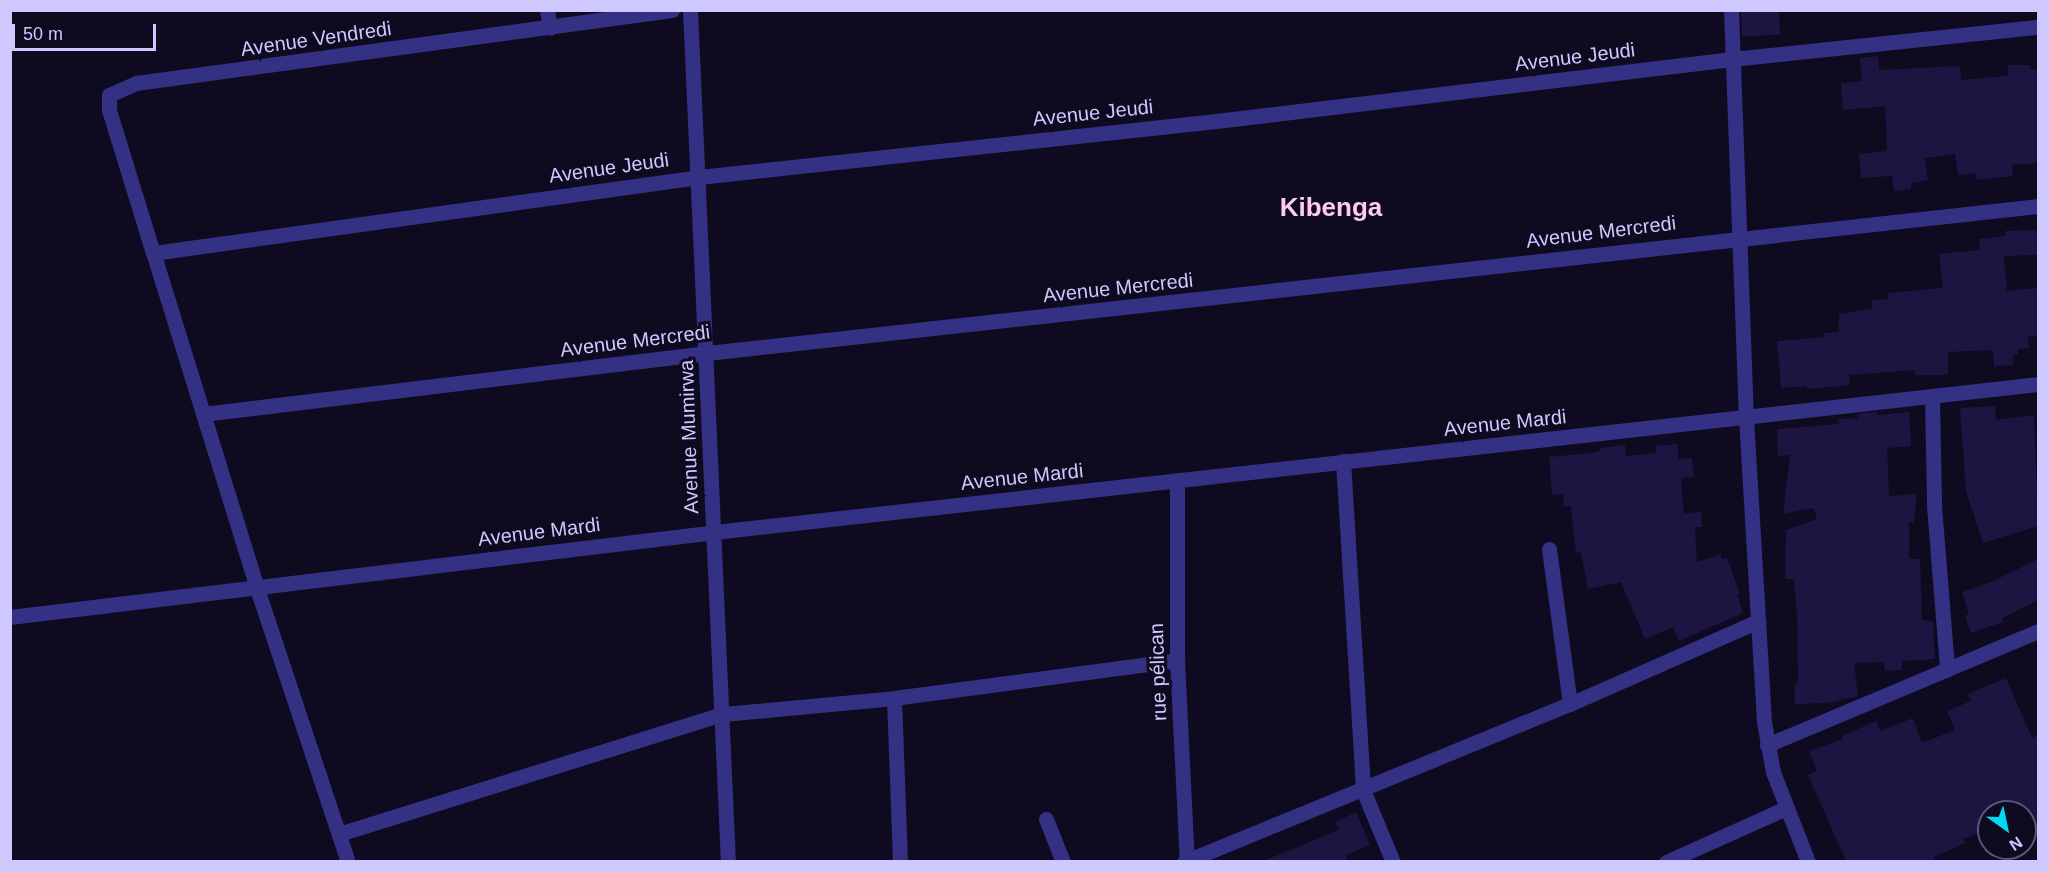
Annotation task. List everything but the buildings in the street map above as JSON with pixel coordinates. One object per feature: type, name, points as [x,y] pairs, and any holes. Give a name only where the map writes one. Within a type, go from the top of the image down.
[{"type":"street","points":[[547,10],[550,28]]},
{"type":"street","name":"Avenue Vendredi","points":[[153,253],[109,110],[110,95],[136,83],[672,10]]},
{"type":"street","name":"Avenue Mumirwa","points":[[690,10],[728,861]]},
{"type":"street","points":[[1731,10],[1746,418],[1767,745],[1786,808],[1808,861]]},
{"type":"street","name":"Avenue Jeudi","points":[[153,253],[699,177],[1216,121],[1732,59],[2038,27]]},
{"type":"street","name":"Avenue Mercredi","points":[[203,414],[707,353],[1227,297],[1738,237],[2038,206]]},
{"type":"street","points":[[153,253],[257,588],[348,861]]},
{"type":"street","name":"Avenue Mardi","points":[[10,617],[715,532],[2038,384]]},
{"type":"street","points":[[1932,397],[1934,506],[1947,669]]},
{"type":"street","points":[[1343,461],[1363,790],[1393,861]]},
{"type":"street","name":"rue pélican","points":[[1177,480],[1177,660],[1186,861]]},
{"type":"street","points":[[1549,549],[1570,704]]},
{"type":"street","points":[[1186,861],[1570,704],[1758,621]]},
{"type":"street","points":[[1767,745],[2038,631]]},
{"type":"street","points":[[339,834],[723,714],[894,698],[1177,660]]},
{"type":"street","points":[[894,698],[900,861]]},
{"type":"street","points":[[1666,861],[1786,808]]},
{"type":"street","points":[[1046,819],[1063,861]]},
{"type":"district","name":"Kibenga","points":[[1331,208]]}]
